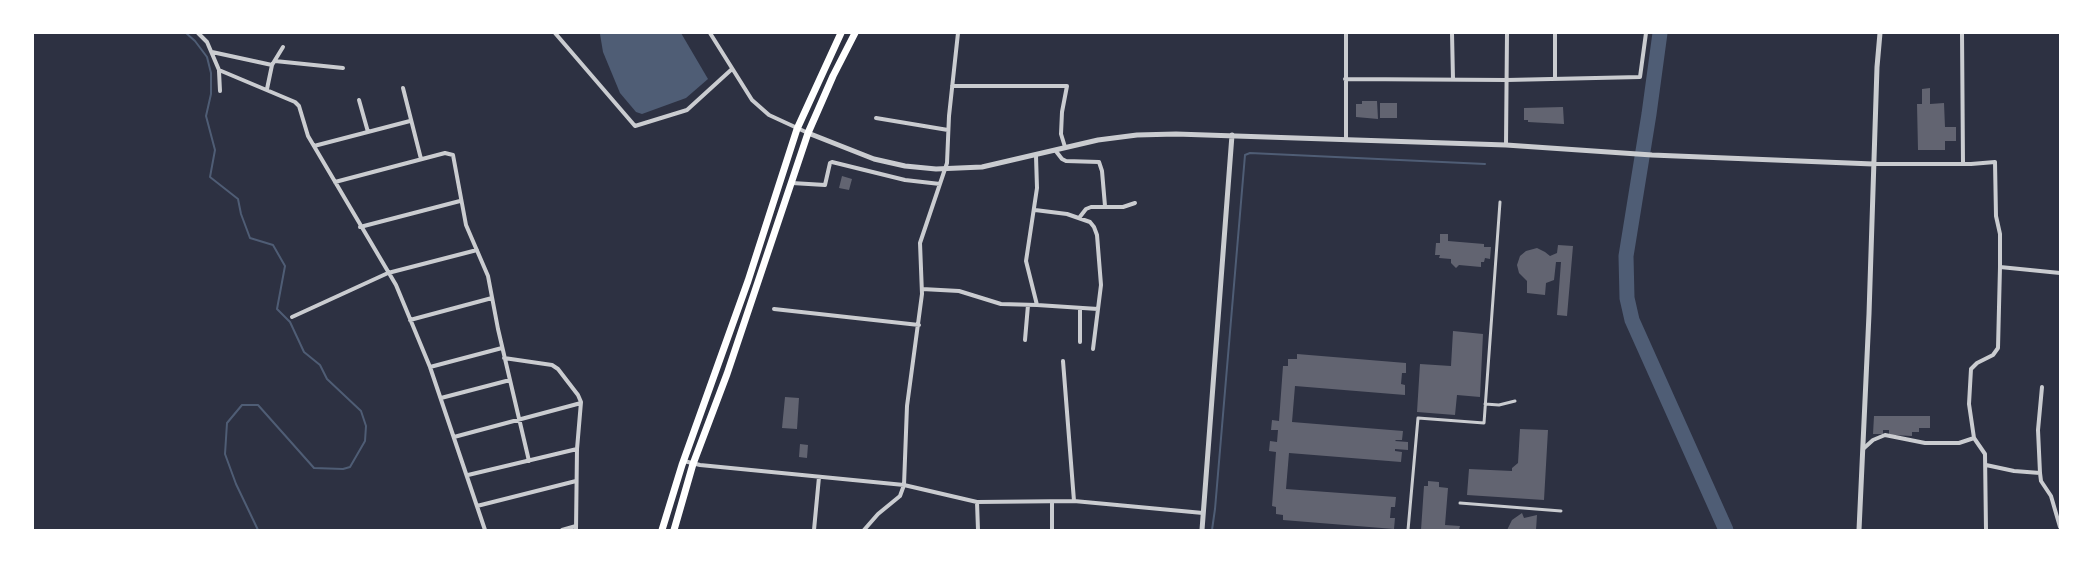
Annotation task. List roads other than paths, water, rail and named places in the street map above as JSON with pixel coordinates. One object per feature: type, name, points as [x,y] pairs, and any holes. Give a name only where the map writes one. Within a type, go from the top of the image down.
[{"type":"highway","points":[[662,530],[748,281],[797,129],[841,33]]},
{"type":"highway","points":[[674,530],[693,464],[727,374],[808,133],[833,75],[855,33]]},
{"type":"street","points":[[198,33],[207,42],[219,70],[220,91]]},
{"type":"street","points":[[555,33],[635,126],[687,110],[732,69]]},
{"type":"street","points":[[710,33],[752,100],[769,115],[797,129],[874,159],[914,167],[946,169],[982,167],[1036,156],[1055,149],[1137,135],[1232,135],[1506,145],[1652,155],[1873,164],[1995,162],[1996,216],[2000,234],[1998,348],[1993,355],[1977,363],[1971,369],[1970,404],[1974,438],[1985,454],[1986,530]]},
{"type":"street","points":[[864,530],[878,514],[900,496],[904,485],[907,406],[922,289],[920,243],[946,169],[958,33]]},
{"type":"street","points":[[1346,33],[1346,140]]},
{"type":"street","points":[[1452,33],[1453,80]]},
{"type":"street","points":[[1506,145],[1507,33]]},
{"type":"street","points":[[1555,33],[1555,78]]},
{"type":"street","points":[[1345,79],[1507,80],[1640,77],[1646,33]]},
{"type":"street","points":[[1858,530],[1880,33]]},
{"type":"street","points":[[1962,33],[1963,164]]},
{"type":"street","points":[[267,89],[274,63],[283,46]]},
{"type":"street","points":[[211,52],[274,63],[343,68]]},
{"type":"street","points":[[219,70],[295,102],[303,114],[306,130],[314,146],[396,285],[430,367],[485,530]]},
{"type":"street","points":[[952,86],[1067,86],[1062,112],[1062,134],[1065,147]]},
{"type":"street","points":[[403,88],[421,159]]},
{"type":"street","points":[[359,100],[368,132]]},
{"type":"street","points":[[876,118],[948,130]]},
{"type":"street","points":[[314,146],[411,121]]},
{"type":"street","points":[[1202,530],[1232,135]]},
{"type":"street","points":[[1055,149],[1066,161],[1099,162],[1106,206]]},
{"type":"street","points":[[335,182],[445,153],[453,156],[466,225],[486,269],[504,358],[529,461]]},
{"type":"street","points":[[1036,156],[1038,173],[1035,210],[1026,261],[1037,305]]},
{"type":"street","points":[[792,183],[825,185],[832,162],[905,180],[940,184]]},
{"type":"street","points":[[360,227],[460,201]]},
{"type":"street","points":[[1079,218],[1086,209],[1106,206],[1123,207],[1135,202]]},
{"type":"street","points":[[1408,530],[1418,418],[1484,423],[1500,202]]},
{"type":"street","points":[[1035,210],[1090,222],[1097,235],[1101,285],[1093,349]]},
{"type":"street","points":[[292,317],[388,273],[477,250]]},
{"type":"street","points":[[2000,267],[2060,273]]},
{"type":"street","points":[[922,289],[959,291],[1001,304],[1098,309]]},
{"type":"street","points":[[410,320],[492,298]]},
{"type":"street","points":[[1025,340],[1028,305]]},
{"type":"street","points":[[1080,308],[1080,342]]},
{"type":"street","points":[[774,309],[919,325]]},
{"type":"street","points":[[430,367],[502,348]]},
{"type":"street","points":[[504,358],[552,365],[558,369],[578,395],[581,403],[577,449],[576,528],[562,530]]},
{"type":"street","points":[[1063,361],[1074,501]]},
{"type":"street","points":[[441,398],[510,380]]},
{"type":"street","points":[[2042,387],[2038,430],[2041,481],[2051,496],[2060,527]]},
{"type":"street","points":[[1485,404],[1498,405],[1515,401]]},
{"type":"street","points":[[454,437],[581,403]]},
{"type":"street","points":[[1863,450],[1873,441],[1885,435],[1924,442],[1959,443],[1974,438]]},
{"type":"street","points":[[468,475],[577,449]]},
{"type":"street","points":[[684,461],[693,464],[904,485],[977,502],[1074,501],[1203,513]]},
{"type":"street","points":[[1986,465],[2014,471],[2040,473]]},
{"type":"street","points":[[814,530],[819,477]]},
{"type":"street","points":[[477,506],[576,482]]},
{"type":"street","points":[[977,502],[978,530]]},
{"type":"street","points":[[1052,502],[1053,530]]},
{"type":"street","points":[[1460,503],[1561,511]]},
{"type":"water","points":[[681,33],[708,79],[686,98],[642,114],[636,112],[620,93],[603,52],[600,34]]},
{"type":"waterway","points":[[186,33],[207,57],[211,73],[211,94],[206,116],[215,150],[210,177],[238,199],[250,238],[273,245],[285,266],[277,309],[290,322],[304,352],[320,365],[327,379],[361,411],[366,426],[365,441],[350,467],[343,469],[314,468],[258,405],[242,405],[227,423],[225,454],[236,484],[258,530]]},
{"type":"waterway","points":[[1660,33],[1626,256],[1627,298],[1632,320],[1726,530]]},
{"type":"waterway","points":[[1212,530],[1245,155],[1250,153],[1485,164]]}]
